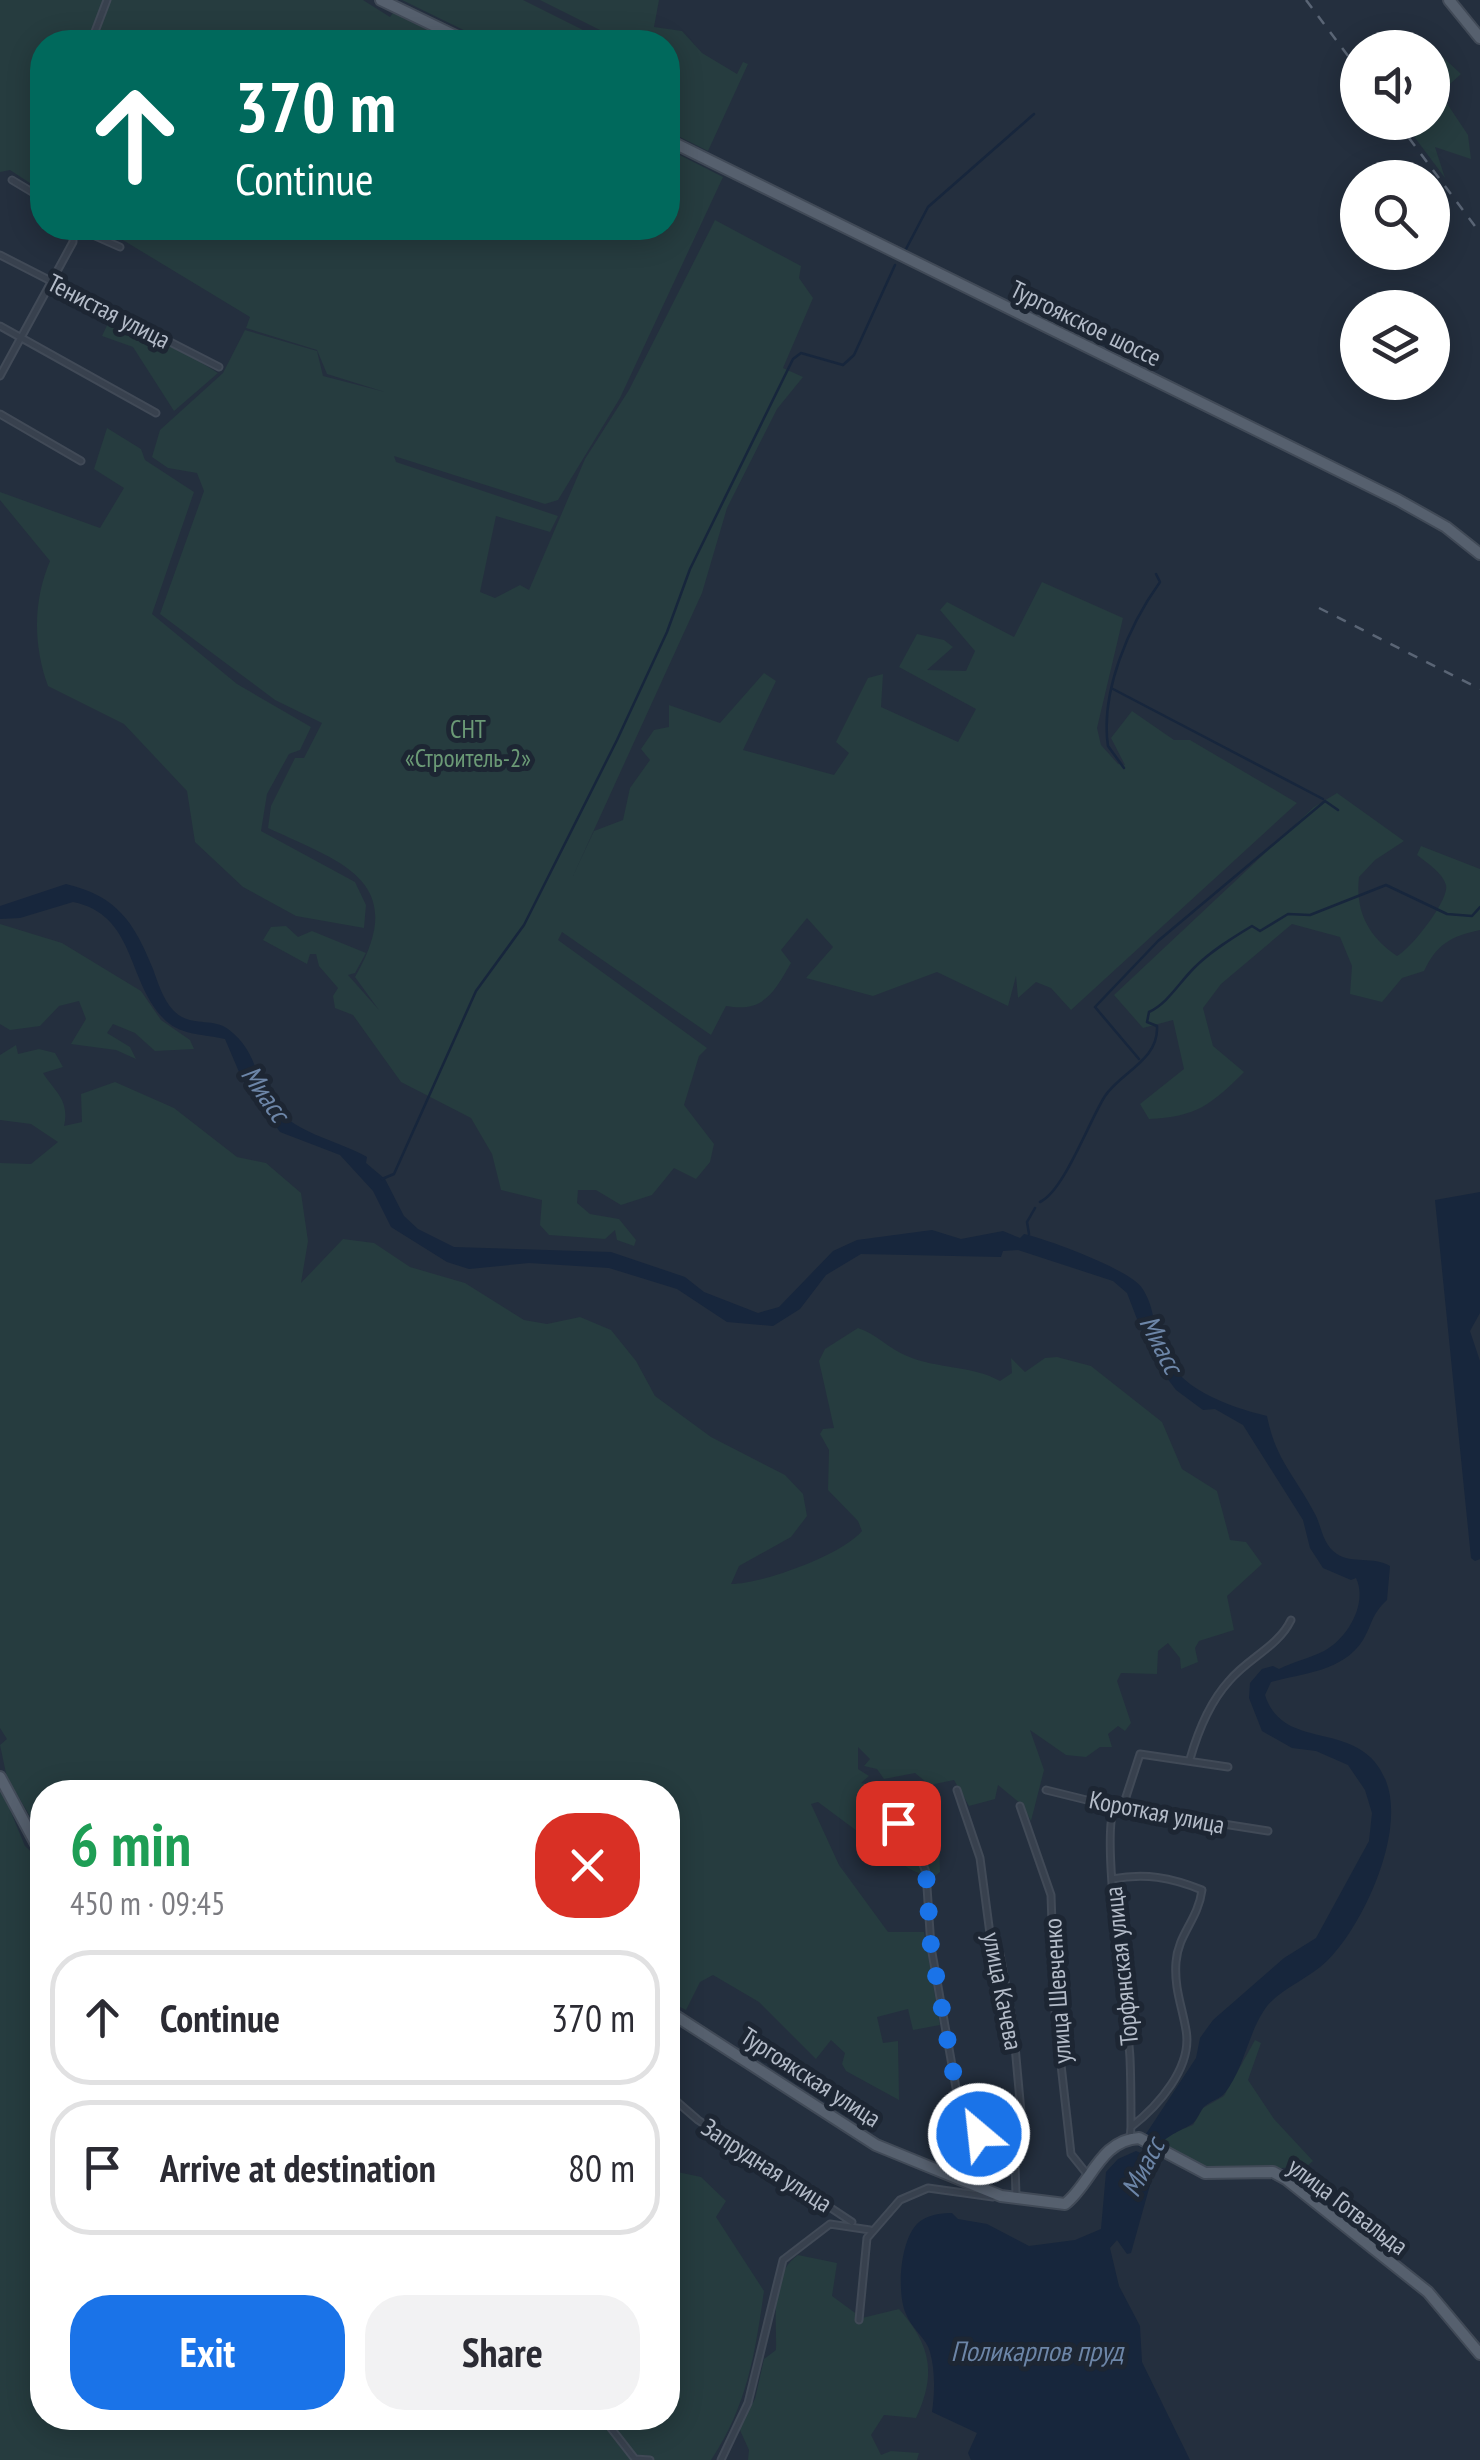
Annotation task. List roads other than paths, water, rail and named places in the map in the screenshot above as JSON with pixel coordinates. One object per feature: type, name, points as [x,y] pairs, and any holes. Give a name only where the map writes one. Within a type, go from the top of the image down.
[{"type":"main road","points":[[381,0],[443,30]]},
{"type":"main road","points":[[1449,0],[1480,38]]},
{"type":"main road","name":"Тургоякское шоссе","points":[[680,146],[1398,500],[1446,527],[1480,554]]},
{"type":"main road","points":[[0,1777],[30,1832]]},
{"type":"main road","name":"Тургоякская улица","points":[[680,2019],[863,2138],[1001,2196],[1016,2195],[1058,2206],[1073,2198],[1087,2174],[1134,2135]]},
{"type":"main road","name":"улица Готвальда","points":[[1134,2135],[1205,2173],[1273,2172],[1286,2179],[1428,2292],[1480,2354]]},
{"type":"street","points":[[96,30],[107,0]]},
{"type":"street","points":[[12,180],[30,191]]},
{"type":"street","points":[[0,376],[72,240]]},
{"type":"street","points":[[103,240],[120,247]]},
{"type":"street","name":"Тенистая улица","points":[[0,255],[218,367]]},
{"type":"street","points":[[0,326],[156,413]]},
{"type":"street","points":[[0,414],[81,461]]},
{"type":"street","points":[[1228,1767],[1190,1759],[1212,1702],[1230,1678],[1284,1634],[1290,1620]]},
{"type":"street","name":"Торфянская улица","points":[[1134,2135],[1110,1826],[1140,1754],[1190,1759]]},
{"type":"street","name":"улица Качева","points":[[957,1790],[980,1858],[990,1934],[1000,1954],[1013,2024],[1023,2134],[1015,2164],[1016,2195]]},
{"type":"street","name":"Короткая улица","points":[[1046,1790],[1268,1832]]},
{"type":"street","name":"улица Шевченко","points":[[1020,1806],[1051,1895],[1052,1980],[1071,2154],[1087,2174]]},
{"type":"street","points":[[898,1823],[912,1837],[926,1872],[931,1947],[961,2116],[964,2124],[1015,2164]]},
{"type":"street","points":[[1112,1879],[1142,1874],[1202,1890],[1200,1911],[1186,1931],[1176,1961],[1176,2002],[1186,2030],[1186,2054],[1134,2135]]},
{"type":"street","name":"Запрудная улица","points":[[680,2104],[858,2227],[870,2230]]},
{"type":"street","points":[[858,2320],[870,2230],[915,2191],[1001,2196]]},
{"type":"street","points":[[721,2460],[748,2404],[783,2260],[830,2224],[858,2227]]},
{"type":"street","points":[[613,2430],[636,2459],[650,2460]]},
{"type":"water","name":"Миасс","points":[[66,884],[98,896],[122,913],[139,938],[169,1006],[186,1019],[222,1025],[237,1037],[279,1111],[301,1128],[367,1157],[366,1163],[385,1179],[404,1216],[418,1229],[454,1247],[611,1252],[685,1277],[704,1292],[758,1313],[779,1307],[833,1251],[857,1240],[932,1230],[961,1239],[1003,1231],[1020,1238],[1024,1234],[1088,1256],[1135,1281],[1149,1302],[1161,1347],[1179,1374],[1205,1394],[1267,1416],[1281,1456],[1328,1545],[1343,1557],[1390,1566],[1387,1600],[1355,1651],[1321,1670],[1271,1682],[1265,1695],[1275,1713],[1288,1725],[1341,1741],[1374,1761],[1386,1781],[1391,1802],[1390,1825],[1378,1876],[1355,1924],[1327,1961],[1269,2004],[1231,2085],[1203,2108],[1194,2123],[1166,2139],[1153,2154],[1138,2146],[1196,2058],[1200,2038],[1213,2020],[1284,1958],[1316,1938],[1369,1841],[1372,1813],[1365,1790],[1348,1765],[1316,1751],[1292,1748],[1262,1731],[1249,1698],[1250,1683],[1262,1669],[1279,1669],[1313,1656],[1341,1638],[1354,1619],[1359,1588],[1356,1578],[1351,1580],[1323,1568],[1310,1548],[1303,1520],[1243,1425],[1215,1409],[1203,1410],[1176,1390],[1152,1358],[1127,1293],[1113,1281],[1018,1250],[1003,1251],[1001,1257],[861,1254],[826,1275],[800,1309],[773,1326],[727,1322],[677,1289],[609,1268],[529,1263],[469,1269],[447,1262],[391,1227],[373,1191],[340,1155],[280,1132],[242,1079],[225,1039],[187,1032],[166,1021],[153,1006],[120,935],[94,909],[73,902],[20,918],[0,919],[0,906]]},
{"type":"water","points":[[1480,1192],[1480,1313],[1470,1331],[1480,1361],[1480,1559],[1475,1561],[1471,1558],[1435,1200]]},
{"type":"water","name":"Поликарпов пруд","points":[[1136,2151],[1157,2160],[1131,2253],[1127,2254],[1117,2240],[1110,2248],[1119,2286],[1140,2326],[1142,2362],[1190,2460],[971,2460],[968,2453],[977,2433],[932,2412],[934,2381],[930,2352],[908,2319],[901,2292],[902,2264],[909,2237],[926,2218],[952,2213],[958,2219],[987,2224],[1029,2246],[1075,2240],[1101,2229],[1106,2172],[1118,2159]]},
{"type":"waterway","points":[[906,249],[928,207],[1034,114]]},
{"type":"waterway","points":[[382,1179],[394,1174],[476,991],[524,925],[617,740],[667,632],[690,569],[793,359],[801,353],[843,365],[854,355],[895,265]]},
{"type":"waterway","points":[[1124,768],[1108,746],[1108,704],[1119,660],[1160,582],[1156,574]]},
{"type":"waterway","points":[[1113,689],[1323,799]]},
{"type":"waterway","points":[[1139,1059],[1095,1007],[1158,941],[1325,801],[1338,810]]},
{"type":"waterway","points":[[1040,1202],[1067,1170],[1105,1096],[1152,1048],[1157,1026],[1147,1022],[1149,1012],[1229,940],[1252,926],[1260,931],[1288,914],[1310,915],[1386,885],[1447,914],[1472,916],[1480,907]]},
{"type":"waterway","points":[[1029,1234],[1027,1222],[1035,1208]]},
{"type":"railway","points":[[1306,0],[1340,45]]},
{"type":"railway","points":[[1410,140],[1480,233]]},
{"type":"railway","points":[[1319,608],[1480,689]]},
{"type":"park label","name":"СНТ «Строитель-2»","points":[[468,744]]}]
